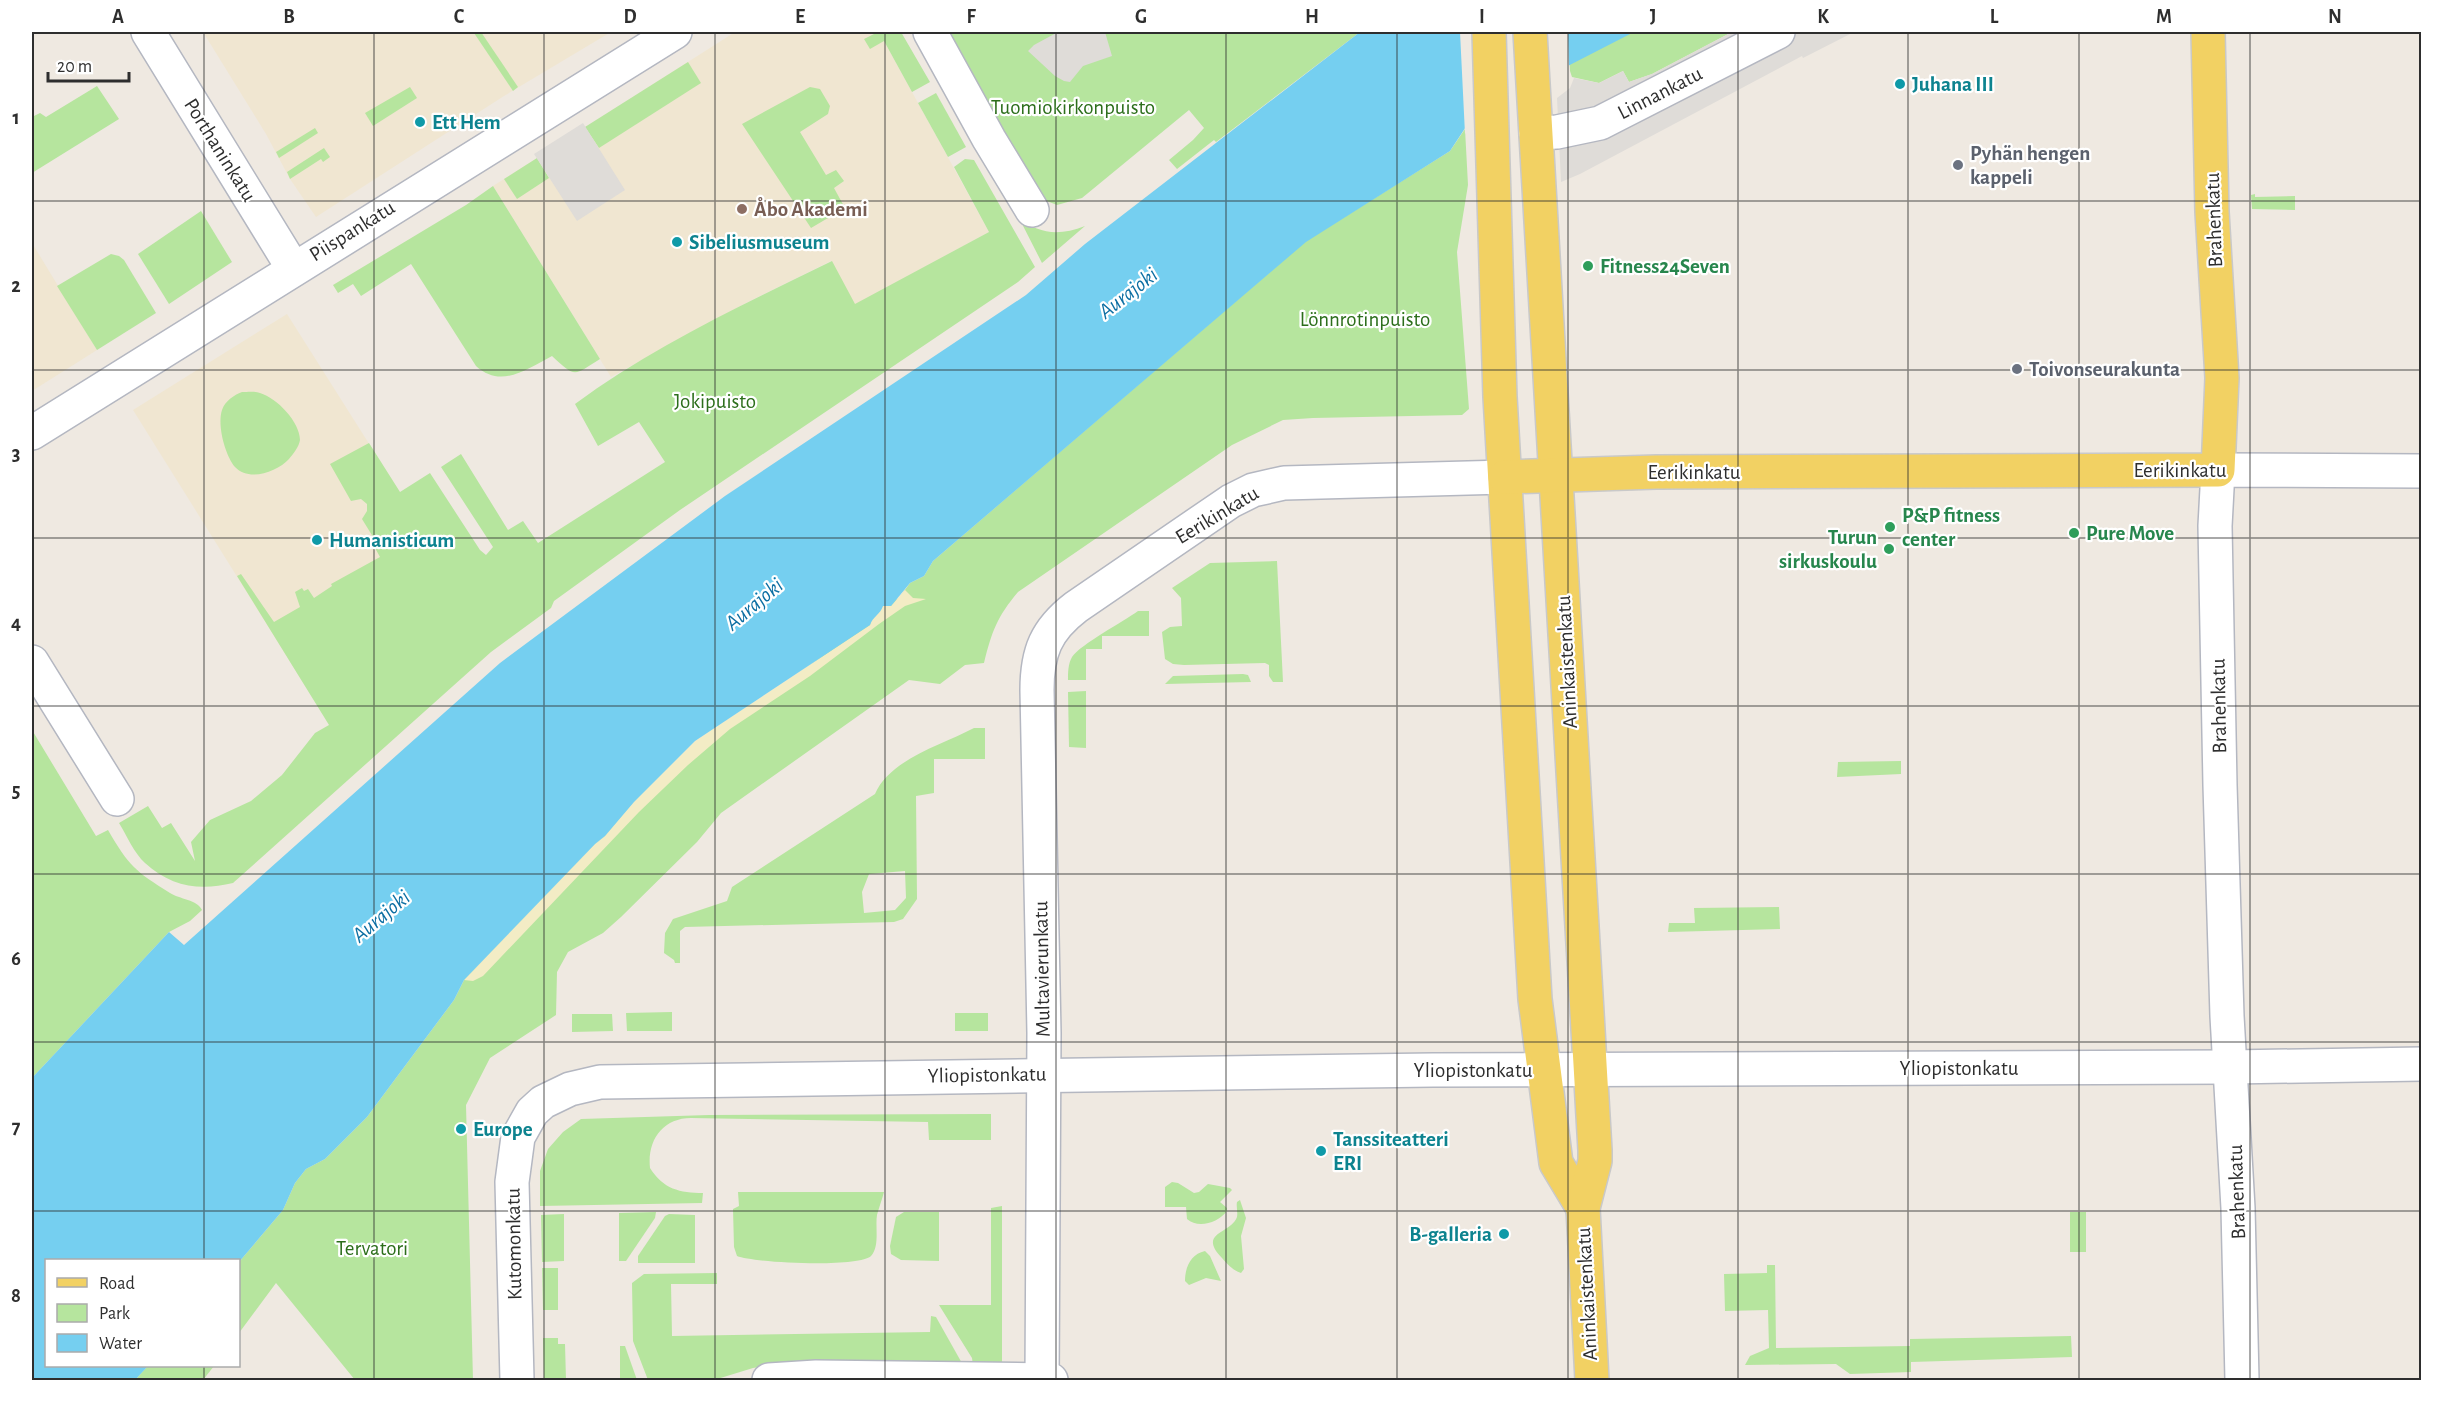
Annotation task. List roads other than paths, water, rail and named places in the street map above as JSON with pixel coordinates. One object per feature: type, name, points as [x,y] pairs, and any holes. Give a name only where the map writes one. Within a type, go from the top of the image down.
[{"type":"main road","name":"Aninkaistenkatu","points":[[1489,32],[1500,379],[1535,999],[1556,1163],[1582,1208]]},
{"type":"main road","name":"Aninkaistenkatu","points":[[1530,32],[1595,1161],[1582,1208],[1592,1380]]},
{"type":"main road","name":"Brahenkatu","points":[[2208,32],[2212,212],[2222,378],[2218,470]]},
{"type":"main road","name":"Eerikinkatu","points":[[1505,477],[1675,472],[2218,470]]},
{"type":"street","name":"Porthaninkatu","points":[[148,32],[293,268]]},
{"type":"street","name":"Piispankatu","points":[[32,433],[293,268],[675,32]]},
{"type":"street","points":[[930,32],[989,139],[1032,210]]},
{"type":"street","name":"Linnankatu","points":[[1535,124],[1557,132],[1600,123],[1778,32]]},
{"type":"street","name":"Eerikinkatu","points":[[2218,470],[2421,471]]},
{"type":"street","name":"Brahenkatu","points":[[2218,470],[2215,526],[2220,757],[2230,1067],[2238,1208],[2242,1380]]},
{"type":"street","name":"Eerikinkatu","points":[[1037,665],[1049,635],[1064,617],[1231,501],[1253,490],[1284,483],[1505,477]]},
{"type":"street","points":[[32,662],[117,799]]},
{"type":"street","name":"Multavierunkatu","points":[[1037,665],[1044,1074],[1042,1380]]},
{"type":"street","name":"Yliopistonkatu","points":[[532,1112],[543,1102],[570,1089],[618,1080],[1044,1074],[2421,1064]]},
{"type":"street","name":"Kutomonkatu","points":[[516,1380],[513,1164],[518,1137],[532,1112]]},
{"type":"street","points":[[769,1380],[816,1377],[1051,1380]]},
{"type":"water","name":"Aurajoki","points":[[1360,32],[1634,32],[1523,89],[1479,107],[1450,151],[1306,242],[933,561],[924,576],[910,583],[891,606],[883,606],[870,625],[695,741],[464,980],[454,1000],[367,1117],[325,1159],[306,1169],[295,1183],[283,1210],[240,1261],[240,1259],[45,1259],[45,1367],[147,1367],[135,1380],[32,1380],[32,1078],[169,932],[184,945],[500,663],[725,496],[1026,295],[1085,244]]},
{"type":"place","name":"Juhana III","points":[[1900,84]]},
{"type":"place","name":"Ett Hem","points":[[420,122]]},
{"type":"place","name":"Pyhän hengen kappeli","points":[[1958,165]]},
{"type":"place","name":"Åbo Akademi","points":[[742,209]]},
{"type":"place","name":"Sibeliusmuseum","points":[[677,242]]},
{"type":"place","name":"Fitness24Seven","points":[[1588,266]]},
{"type":"place","name":"Toivonseurakunta","points":[[2017,369]]},
{"type":"place","name":"P&P fitness center","points":[[1890,527]]},
{"type":"place","name":"Pure Move","points":[[2074,533]]},
{"type":"place","name":"Humanisticum","points":[[317,540]]},
{"type":"place","name":"Turun sirkuskoulu","points":[[1889,549]]},
{"type":"place","name":"Europe","points":[[461,1129]]},
{"type":"place","name":"Tanssiteatteri ERI","points":[[1321,1151]]},
{"type":"place","name":"B-galleria","points":[[1504,1234]]},
{"type":"park label","name":"Tuomiokirkonpuisto","points":[[1073,107]]},
{"type":"park label","name":"Lönnrotinpuisto","points":[[1365,319]]},
{"type":"park label","name":"Jokipuisto","points":[[715,401]]},
{"type":"park label","name":"Tervatori","points":[[372,1248]]}]
